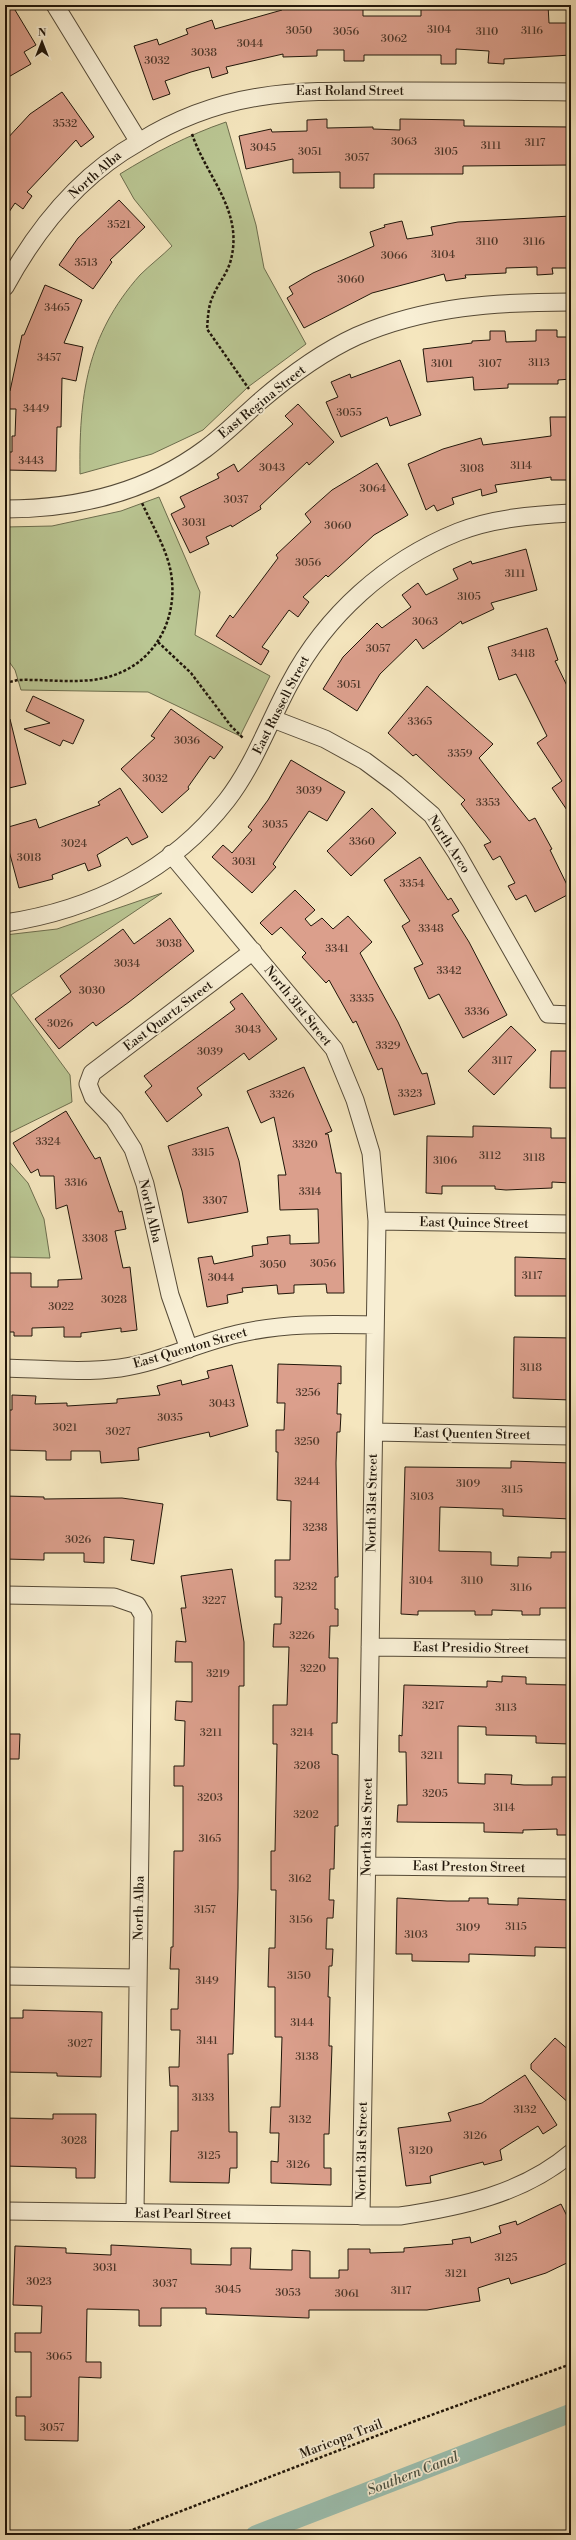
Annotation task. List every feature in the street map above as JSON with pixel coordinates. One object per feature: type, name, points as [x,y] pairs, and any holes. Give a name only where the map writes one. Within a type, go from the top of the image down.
[{"type":"street","points":[[55,5],[139,142]]},
{"type":"street","name":"East Roland Street","points":[[139,142],[186,116],[229,102],[282,92],[571,92]]},
{"type":"street","name":"North Alba","points":[[5,287],[20,259],[64,202],[115,155],[139,142]]},
{"type":"street","name":"East Regina Street","points":[[5,510],[69,505],[134,487],[172,471],[205,449],[288,378],[321,356],[356,337],[425,314],[468,305],[509,302],[571,302]]},
{"type":"street","name":"East Russell Street","points":[[5,923],[47,916],[94,900],[141,877],[172,854],[199,831],[226,801],[258,749],[308,653],[329,625],[356,596],[382,575],[430,546],[459,532],[508,519],[538,514],[571,513]]},
{"type":"street","name":"North Arco","points":[[273,719],[325,738],[365,761],[396,784],[432,815],[456,852],[548,1014],[571,1015]]},
{"type":"street","name":"North 31st Street","points":[[172,854],[334,1049],[355,1100],[371,1153],[377,1221],[361,2216]]},
{"type":"street","name":"East Quartz Street","points":[[88,1084],[92,1073],[253,951]]},
{"type":"street","name":"North Alba","points":[[88,1084],[93,1097],[114,1119],[133,1149],[145,1184],[170,1295],[189,1349]]},
{"type":"street","name":"East Quince Street","points":[[377,1221],[571,1224]]},
{"type":"street","name":"East Quenton Street","points":[[5,1368],[82,1370],[120,1368],[189,1349],[235,1334],[269,1327],[310,1324],[375,1325]]},
{"type":"street","name":"East Quenten Street","points":[[374,1432],[571,1436]]},
{"type":"street","name":"North Alba","points":[[5,1595],[114,1597],[137,1605],[143,1615],[135,2213]]},
{"type":"street","name":"East Presidio Street","points":[[370,1647],[571,1649]]},
{"type":"street","name":"East Preston Street","points":[[367,1866],[571,1868]]},
{"type":"street","points":[[5,1976],[138,1978]]},
{"type":"street","name":"East Pearl Street","points":[[5,2211],[400,2216],[447,2209],[493,2197],[529,2180],[571,2153]]},
{"type":"path","points":[[186,116],[204,163],[228,206],[234,227],[234,240],[230,264],[210,302],[207,329],[259,402]]},
{"type":"path","points":[[5,683],[18,680],[104,678],[136,663],[154,649],[171,612],[171,573],[167,557],[134,487]]},
{"type":"path","points":[[158,642],[198,682],[240,736],[258,749]]},
{"type":"path","name":"Maricopa Trail","points":[[119,2535],[415,2421],[571,2364]]},
{"type":"green space","points":[[226,122],[256,225],[264,268],[306,344],[248,387],[203,430],[152,454],[80,474],[81,419],[84,393],[89,368],[97,344],[108,321],[122,298],[140,275],[172,246],[134,199],[120,174],[172,145]]},
{"type":"green space","points":[[159,497],[200,592],[195,635],[270,676],[240,736],[148,692],[21,690],[15,670],[5,656],[5,527],[52,526],[121,511]]},
{"type":"green space","points":[[162,893],[11,995],[70,1075],[72,1102],[5,1135],[5,935],[57,929]]},
{"type":"green space","points":[[5,1157],[28,1183],[44,1219],[50,1258],[5,1257]]},
{"type":"building","points":[[5,5],[12,5],[36,45],[24,52],[31,64],[5,79]]},
{"type":"building","points":[[282,5],[363,6],[363,16],[421,16],[421,6],[514,8],[514,5],[548,5],[549,23],[571,23],[571,55],[504,59],[504,64],[488,63],[489,51],[456,49],[456,64],[441,64],[441,55],[364,55],[364,61],[344,61],[344,50],[317,50],[317,56],[283,57],[283,54],[226,67],[228,73],[212,78],[209,67],[191,72],[165,81],[170,94],[153,100],[134,46],[157,39],[159,45],[188,34],[186,29],[212,20],[215,29],[282,10]]},
{"type":"building","points":[[62,92],[94,137],[81,147],[76,140],[27,192],[32,196],[23,209],[15,203],[5,218],[5,141],[30,114]]},
{"type":"building","points":[[327,119],[327,128],[373,127],[373,129],[400,130],[400,119],[464,120],[464,126],[571,127],[571,165],[463,166],[463,174],[374,174],[374,188],[340,188],[340,172],[293,173],[293,159],[246,169],[239,136],[271,129],[272,132],[307,131],[307,120]]},
{"type":"building","points":[[119,200],[145,227],[110,260],[112,262],[93,289],[59,265],[78,238]]},
{"type":"building","points":[[571,216],[571,268],[552,268],[553,274],[537,275],[537,267],[506,268],[506,273],[465,275],[466,278],[446,281],[444,274],[372,293],[304,328],[287,298],[293,294],[289,287],[313,273],[374,246],[370,232],[385,227],[384,225],[402,221],[407,239],[433,235],[431,227],[458,222]]},
{"type":"building","points":[[45,285],[82,300],[64,343],[83,347],[76,381],[62,378],[61,427],[57,427],[56,471],[5,470],[5,452],[12,452],[12,436],[15,436],[16,409],[5,409],[6,391],[10,391],[22,335],[24,335]]},
{"type":"building","points":[[536,330],[557,330],[557,337],[571,337],[571,379],[558,380],[558,384],[508,384],[508,388],[474,390],[473,377],[427,382],[423,349],[472,343],[472,341],[490,340],[490,331],[505,331],[506,342],[536,341]]},
{"type":"building","points":[[400,360],[421,415],[390,426],[387,417],[341,437],[326,402],[338,397],[331,382],[350,374],[351,378]]},
{"type":"building","points":[[298,404],[334,442],[309,465],[307,462],[260,506],[261,509],[232,527],[231,525],[206,537],[209,544],[190,553],[171,514],[185,507],[180,497],[219,478],[217,474],[234,464],[238,472],[293,424],[285,416]]},
{"type":"building","points":[[550,417],[571,417],[571,480],[551,480],[551,477],[495,485],[497,492],[482,496],[481,489],[452,498],[454,504],[437,511],[434,505],[426,510],[408,464],[443,449],[481,438],[483,445],[551,436]]},
{"type":"building","points":[[377,463],[408,515],[374,535],[328,577],[326,575],[303,597],[309,602],[298,617],[289,610],[262,647],[269,651],[261,665],[216,636],[230,615],[233,618],[278,558],[276,555],[311,522],[305,514],[332,490]]},
{"type":"building","points":[[526,549],[537,590],[491,603],[494,609],[462,624],[461,621],[423,649],[416,639],[380,674],[357,711],[323,689],[343,657],[377,623],[382,628],[411,607],[402,595],[418,583],[426,595],[458,579],[453,569],[471,561],[472,564]]},
{"type":"building","points":[[547,628],[558,660],[555,661],[571,694],[571,816],[552,788],[562,781],[537,743],[547,736],[516,674],[499,680],[488,647]]},
{"type":"building","points":[[427,686],[493,744],[479,758],[529,821],[535,818],[552,849],[550,850],[571,893],[535,912],[526,895],[516,900],[508,886],[515,883],[500,856],[493,860],[484,845],[491,842],[461,804],[465,800],[416,754],[413,756],[388,733]]},
{"type":"building","points":[[33,696],[84,720],[73,744],[63,740],[60,746],[24,729],[50,723],[26,711]]},
{"type":"building","points":[[171,709],[223,747],[214,759],[210,756],[188,787],[189,789],[162,813],[121,769],[155,738],[151,736]]},
{"type":"building","points":[[10,719],[26,784],[5,789],[5,720]]},
{"type":"building","points":[[291,760],[345,792],[327,821],[309,811],[273,864],[276,867],[252,893],[212,857],[223,845],[232,853],[252,830],[248,827],[268,800]]},
{"type":"building","points":[[120,788],[148,837],[132,845],[127,837],[97,855],[101,866],[88,871],[85,863],[52,875],[53,879],[19,888],[5,836],[5,828],[36,819],[39,828],[100,805],[98,802]]},
{"type":"building","points":[[372,808],[396,833],[351,876],[327,851]]},
{"type":"building","points":[[420,857],[448,900],[451,898],[459,911],[452,915],[469,942],[507,1015],[463,1038],[439,994],[429,999],[414,968],[423,964],[402,926],[410,921],[384,880]]},
{"type":"building","points":[[295,890],[315,910],[305,919],[311,926],[322,918],[333,929],[348,916],[372,942],[360,953],[398,1022],[422,1074],[427,1073],[435,1104],[394,1115],[382,1068],[378,1070],[356,1021],[353,1023],[329,980],[326,983],[302,957],[306,953],[281,927],[272,935],[260,923]]},
{"type":"building","points":[[170,918],[194,951],[96,1026],[93,1022],[59,1049],[35,1019],[71,992],[60,976],[123,929],[134,944]]},
{"type":"building","points":[[242,993],[277,1039],[249,1060],[244,1053],[197,1088],[202,1095],[167,1122],[145,1092],[152,1086],[144,1076],[235,1009],[230,1002]]},
{"type":"building","points":[[511,1026],[536,1050],[494,1095],[468,1071]]},
{"type":"building","points":[[551,1051],[571,1051],[571,1088],[550,1088]]},
{"type":"building","points":[[304,1067],[332,1131],[325,1134],[328,1134],[336,1173],[341,1173],[344,1293],[327,1293],[326,1284],[294,1285],[294,1293],[278,1294],[277,1285],[242,1288],[243,1292],[227,1295],[228,1303],[207,1307],[198,1258],[212,1256],[214,1264],[253,1256],[252,1246],[268,1244],[267,1237],[290,1235],[290,1244],[319,1243],[318,1209],[280,1210],[278,1175],[286,1175],[274,1117],[261,1123],[247,1091]]},
{"type":"building","points":[[66,1111],[95,1159],[100,1157],[119,1212],[122,1211],[126,1229],[115,1231],[123,1268],[130,1267],[137,1330],[121,1332],[121,1328],[81,1333],[81,1337],[64,1337],[64,1327],[32,1328],[32,1336],[14,1336],[14,1332],[5,1332],[5,1273],[31,1273],[31,1287],[58,1287],[58,1280],[82,1279],[67,1205],[56,1209],[54,1176],[40,1176],[38,1169],[31,1173],[13,1143]]},
{"type":"building","points":[[473,1126],[551,1128],[551,1138],[571,1138],[571,1183],[552,1182],[552,1188],[506,1190],[495,1189],[495,1186],[442,1186],[442,1194],[426,1193],[427,1136],[473,1137]]},
{"type":"building","points":[[228,1127],[239,1161],[248,1212],[188,1223],[182,1191],[168,1146]]},
{"type":"building","points":[[515,1257],[571,1259],[571,1296],[515,1296]]},
{"type":"building","points":[[514,1337],[571,1338],[571,1400],[513,1398]]},
{"type":"building","points":[[278,1364],[341,1366],[341,1384],[338,1383],[337,1414],[341,1414],[340,1432],[337,1432],[336,1463],[338,1577],[335,1577],[335,1609],[338,1609],[338,1626],[330,1626],[329,1658],[338,1658],[337,1723],[332,1723],[332,1754],[338,1755],[338,1826],[335,1826],[334,1869],[330,1869],[329,1900],[334,1900],[333,1918],[327,1918],[326,1949],[333,1949],[332,1966],[329,1966],[328,1997],[330,1997],[329,2046],[332,2046],[329,2134],[324,2134],[324,2168],[331,2168],[331,2185],[271,2183],[271,2161],[278,2162],[279,2133],[270,2133],[271,2107],[280,2107],[282,2037],[275,2037],[275,1987],[268,1987],[269,1948],[275,1948],[276,1890],[271,1890],[271,1851],[275,1851],[277,1744],[273,1744],[273,1705],[287,1705],[289,1647],[273,1647],[274,1624],[281,1624],[282,1597],[275,1597],[275,1560],[290,1560],[291,1501],[277,1500],[278,1452],[276,1452],[276,1430],[284,1430],[285,1403],[277,1403]]},
{"type":"building","points":[[232,1365],[248,1426],[210,1437],[209,1432],[138,1448],[139,1460],[101,1463],[100,1451],[71,1451],[71,1460],[46,1460],[46,1451],[5,1450],[5,1410],[12,1410],[12,1395],[36,1396],[35,1404],[67,1403],[67,1406],[117,1403],[117,1399],[160,1395],[157,1386],[181,1380],[182,1385],[209,1378],[207,1371]]},
{"type":"building","points":[[511,1461],[571,1463],[571,1519],[503,1516],[503,1509],[440,1507],[439,1551],[491,1552],[491,1565],[518,1566],[518,1557],[551,1558],[551,1552],[571,1552],[571,1608],[540,1608],[540,1615],[522,1615],[522,1611],[492,1610],[492,1615],[475,1615],[475,1611],[418,1611],[418,1615],[401,1614],[405,1467],[511,1468]]},
{"type":"building","points":[[5,1496],[44,1497],[44,1499],[122,1498],[163,1504],[154,1564],[131,1560],[134,1540],[104,1537],[104,1563],[84,1562],[84,1553],[44,1553],[44,1560],[5,1559]]},
{"type":"building","points":[[232,1569],[244,1642],[244,1686],[239,1686],[238,1888],[233,2054],[228,2054],[229,2132],[237,2132],[237,2168],[230,2168],[229,2183],[170,2182],[171,2131],[178,2131],[178,2086],[170,2086],[169,2067],[179,2067],[180,2030],[171,2030],[171,2009],[178,2009],[179,1969],[170,1969],[171,1947],[173,1947],[174,1851],[183,1851],[183,1786],[174,1786],[174,1766],[184,1766],[185,1721],[175,1720],[176,1701],[192,1702],[192,1662],[175,1662],[176,1641],[186,1642],[181,1608],[186,1608],[181,1576]]},
{"type":"building","points":[[502,1676],[526,1677],[526,1684],[571,1685],[571,1744],[536,1743],[536,1736],[486,1735],[486,1727],[458,1726],[458,1783],[485,1784],[485,1774],[512,1775],[511,1784],[524,1785],[552,1785],[552,1777],[571,1777],[571,1835],[557,1835],[557,1829],[523,1830],[523,1833],[484,1832],[484,1823],[397,1822],[398,1805],[407,1805],[406,1752],[399,1752],[399,1735],[402,1736],[404,1685],[487,1687],[487,1681],[502,1682]]},
{"type":"building","points":[[5,1734],[20,1734],[19,1759],[5,1759]]},
{"type":"building","points":[[397,1898],[469,1901],[469,1898],[488,1898],[488,1904],[518,1905],[518,1898],[571,1900],[571,1948],[535,1947],[535,1956],[469,1954],[469,1962],[412,1961],[412,1954],[396,1954]]},
{"type":"building","points":[[23,2010],[102,2012],[101,2077],[57,2076],[57,2073],[5,2072],[5,2018],[23,2018]]},
{"type":"building","points":[[555,2038],[571,2052],[571,2105],[531,2069],[531,2064]]},
{"type":"building","points":[[525,2075],[557,2125],[543,2134],[538,2126],[500,2150],[502,2160],[484,2165],[483,2162],[430,2176],[431,2183],[406,2186],[398,2128],[451,2121],[448,2113],[482,2103]]},
{"type":"building","points":[[53,2114],[96,2114],[95,2178],[76,2178],[76,2168],[5,2166],[5,2118],[53,2119]]},
{"type":"building","points":[[561,2204],[571,2224],[571,2261],[546,2273],[511,2284],[509,2278],[478,2288],[480,2301],[427,2310],[309,2310],[309,2318],[206,2314],[206,2308],[161,2308],[161,2326],[139,2326],[139,2310],[87,2309],[86,2362],[101,2362],[101,2378],[79,2377],[78,2441],[25,2440],[25,2416],[16,2416],[16,2397],[31,2397],[31,2352],[15,2352],[15,2333],[41,2333],[42,2306],[13,2305],[15,2246],[66,2248],[66,2253],[111,2255],[111,2245],[191,2249],[191,2264],[231,2265],[231,2248],[251,2248],[250,2269],[292,2270],[292,2250],[310,2251],[310,2278],[339,2278],[339,2270],[348,2270],[348,2249],[370,2249],[370,2253],[404,2252],[404,2248],[453,2244],[452,2240],[470,2237],[471,2243],[501,2233],[499,2226],[516,2221],[517,2225]]},
{"type":"waterway","name":"Southern Canal","points":[[255,2535],[571,2413]]}]
